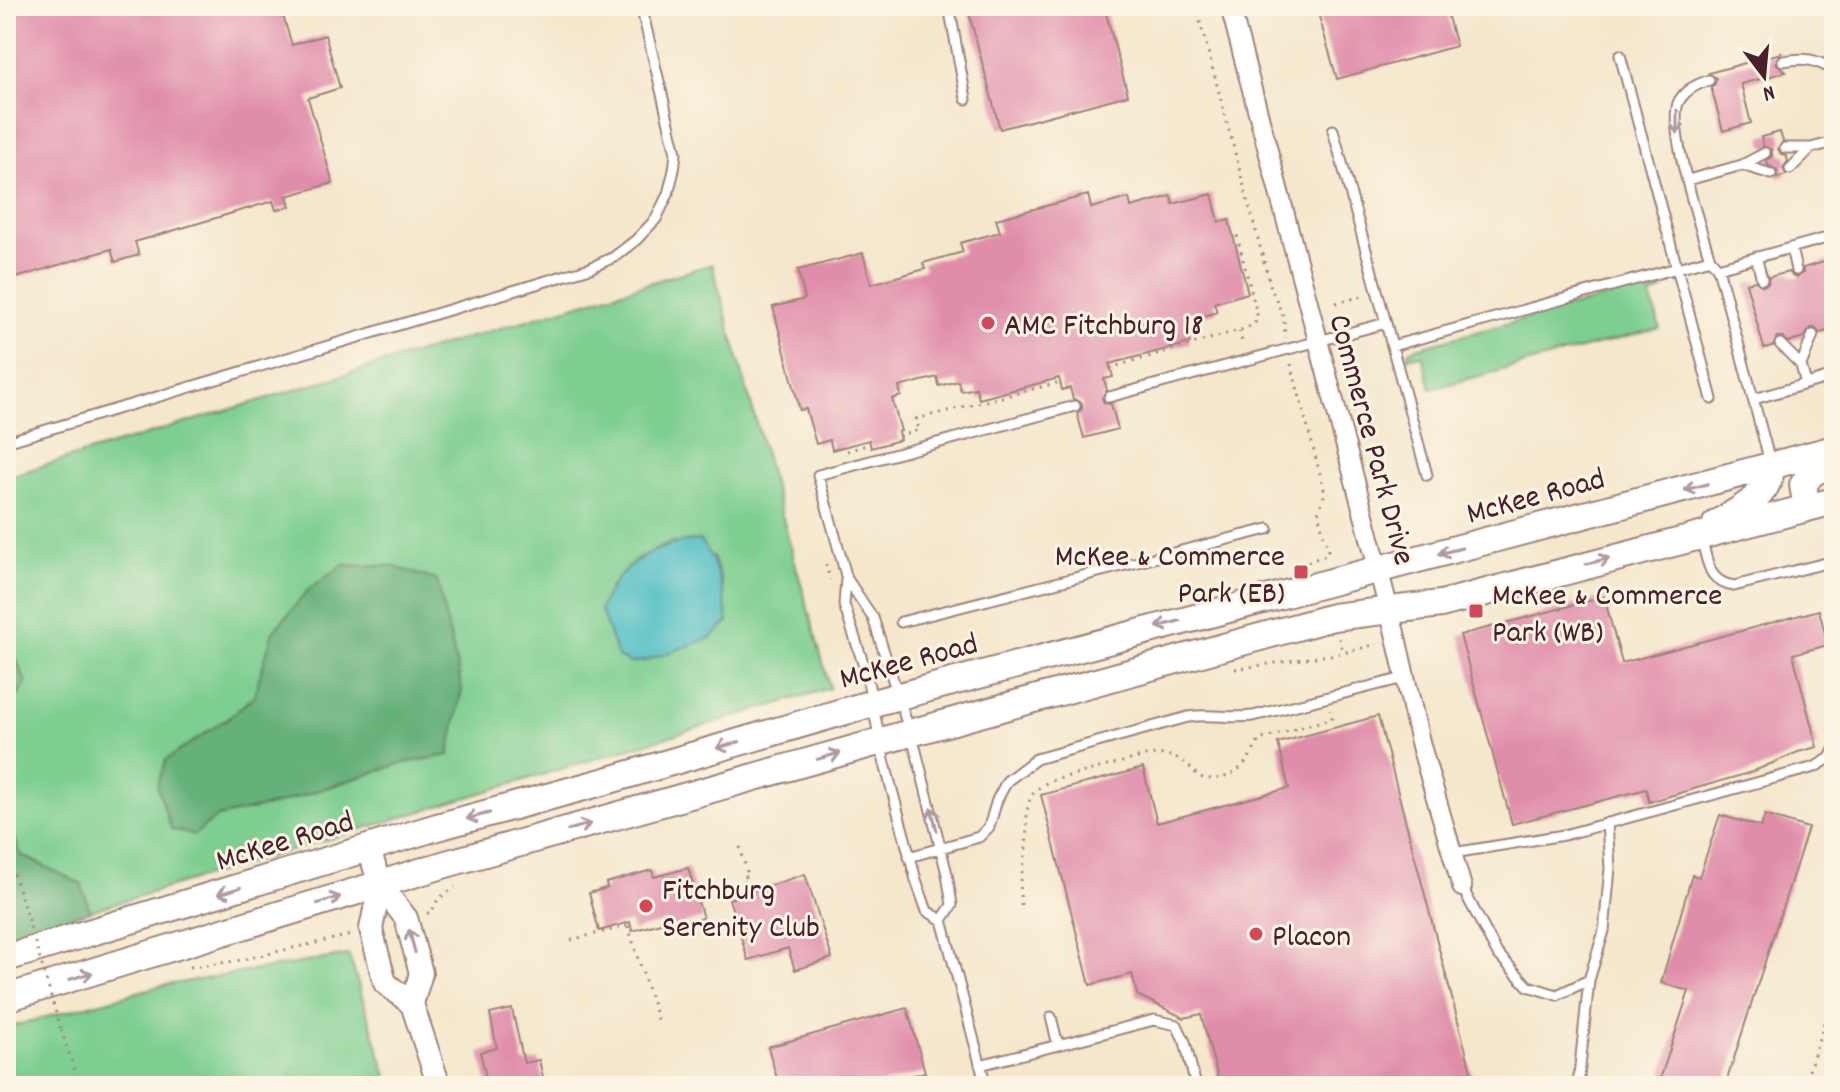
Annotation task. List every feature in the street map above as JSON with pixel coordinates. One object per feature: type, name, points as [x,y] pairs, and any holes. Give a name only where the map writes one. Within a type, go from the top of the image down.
[{"type":"main road","name":"McKee Road","points":[[6,958],[885,700],[1834,449]]},
{"type":"main road","points":[[1807,508],[1803,485],[1811,474],[1834,461]]},
{"type":"main road","points":[[1700,534],[1764,490],[1771,467]]},
{"type":"main road","points":[[6,998],[380,885],[880,741],[1333,617],[1441,604],[1834,501]]},
{"type":"street","name":"Commerce Park Drive","points":[[1230,6],[1404,678],[1462,887]]},
{"type":"street","points":[[369,849],[380,885],[406,918],[421,973],[412,1004]]},
{"type":"street","points":[[380,885],[371,929],[385,983],[412,1004],[439,1086]]},
{"type":"lane","points":[[6,442],[590,268],[614,257],[656,219],[668,194],[676,153],[641,6]]},
{"type":"lane","points":[[949,6],[966,99]]},
{"type":"lane","points":[[1620,55],[1712,399]]},
{"type":"lane","points":[[1783,61],[1800,58],[1821,62],[1834,71]]},
{"type":"lane","points":[[1709,80],[1691,87],[1678,103],[1675,127],[1710,259],[1718,268],[1771,467]]},
{"type":"lane","points":[[1333,130],[1427,475]]},
{"type":"lane","points":[[1785,148],[1811,148],[1834,142]]},
{"type":"lane","points":[[1790,169],[1811,148]]},
{"type":"lane","points":[[1688,180],[1742,165],[1765,153]]},
{"type":"lane","points":[[1742,165],[1771,174]]},
{"type":"lane","points":[[1718,268],[1834,236]]},
{"type":"lane","points":[[1791,248],[1796,270]]},
{"type":"lane","points":[[1756,257],[1762,279]]},
{"type":"lane","points":[[1392,346],[1710,259]]},
{"type":"lane","points":[[1109,397],[1386,323]]},
{"type":"lane","points":[[1801,365],[1813,335]]},
{"type":"lane","points":[[1780,344],[1801,365],[1806,384]]},
{"type":"lane","points":[[1754,399],[1834,376]]},
{"type":"lane","points":[[986,1086],[942,920],[927,911],[909,857],[880,741],[885,700],[873,618],[847,579],[818,475],[1075,406]]},
{"type":"lane","points":[[901,622],[1268,529]]},
{"type":"lane","points":[[1700,534],[1711,574],[1721,584],[1734,586],[1834,561]]},
{"type":"lane","points":[[847,579],[844,605],[854,630],[885,700],[910,733],[941,849],[952,905],[942,920]]},
{"type":"lane","points":[[909,857],[979,837],[989,827],[1007,781],[1036,759],[1188,717],[1204,714],[1231,719],[1404,678]]},
{"type":"lane","points":[[1453,853],[1564,835],[1815,767],[1830,758],[1834,750]]},
{"type":"lane","points":[[1578,1086],[1589,980],[1604,931],[1610,868],[1607,823]]},
{"type":"lane","points":[[1462,887],[1497,953],[1528,986],[1557,995],[1589,980]]},
{"type":"lane","points":[[1051,1017],[1058,1045]]},
{"type":"lane","points":[[980,1065],[1154,1020],[1177,1025],[1185,1042],[1196,1086]]},
{"type":"path","points":[[1196,6],[1271,288],[1284,318],[1287,350],[1325,493],[1318,513],[1328,551],[1326,555],[1311,561]]},
{"type":"path","points":[[1110,368],[1239,331],[1255,323],[1257,314],[1237,236],[1233,236]]},
{"type":"path","points":[[1336,303],[1378,292]]},
{"type":"path","points":[[1239,331],[1241,340]]},
{"type":"path","points":[[899,436],[919,430],[916,419],[1060,382]]},
{"type":"path","points":[[1338,637],[1343,653]]},
{"type":"path","points":[[1337,653],[1379,643]]},
{"type":"path","points":[[1021,905],[1021,870],[1026,852],[1028,810],[1031,796],[1039,787],[1064,777],[1163,754],[1184,760],[1199,777],[1223,779],[1246,763],[1259,740],[1265,736],[1332,718],[1327,698]]},
{"type":"path","points":[[740,847],[748,876],[742,877],[747,893]]},
{"type":"path","points":[[6,851],[80,1086]]},
{"type":"path","points":[[425,913],[431,913],[438,899],[458,886]]},
{"type":"path","points":[[571,940],[629,926],[659,1025]]},
{"type":"path","points":[[190,967],[236,961],[351,935]]},
{"type":"path","points":[[1804,1086],[1834,991]]},
{"type":"path","points":[[48,1006],[62,1001]]},
{"type":"path","points":[[6,1043],[21,1086]]},
{"type":"green space","points":[[712,264],[830,688],[90,911],[81,884],[21,855],[6,816],[6,714],[26,683],[6,634],[6,477]],"holes":[[[672,542],[713,557],[721,579],[728,622],[609,588],[636,559]],[[273,632],[449,755],[399,764],[277,804],[217,817],[232,715],[254,696]]]},
{"type":"green space","points":[[1648,286],[1664,289],[1651,296],[1660,328],[1431,389],[1422,355],[1407,358],[1409,351],[1416,348]]},
{"type":"green space","points":[[343,565],[392,566],[437,580],[462,689],[449,755],[399,764],[277,804],[217,817],[194,835],[171,829],[157,785],[166,760],[232,715],[254,696],[273,632],[309,589]]},
{"type":"green space","points":[[6,634],[26,683],[6,714]]},
{"type":"green space","points":[[6,816],[21,855],[81,884],[90,911],[6,936]]},
{"type":"green space","points":[[349,955],[390,1086],[6,1086],[6,1028],[160,986]]},
{"type":"water","points":[[700,540],[716,568],[728,622],[710,638],[645,661],[630,663],[618,657],[600,609],[617,580],[627,568],[652,552]]},
{"type":"building","points":[[6,6],[280,6],[292,45],[325,35],[340,88],[308,98],[333,183],[287,196],[290,206],[276,210],[273,201],[135,242],[139,255],[115,262],[111,249],[6,281]]},
{"type":"building","points":[[967,6],[1104,6],[1128,95],[1000,129]]},
{"type":"building","points":[[1316,6],[1445,6],[1456,46],[1337,79]]},
{"type":"building","points":[[1781,53],[1776,63],[1786,72],[1741,84],[1751,123],[1723,131],[1711,87],[1716,78],[1709,73]]},
{"type":"building","points":[[1780,132],[1783,141],[1778,149],[1788,161],[1783,168],[1786,175],[1777,178],[1777,170],[1768,165],[1767,160],[1772,156],[1772,150],[1763,146],[1761,137]]},
{"type":"building","name":"AMC Fitchburg 18","points":[[1212,194],[1219,222],[1229,220],[1248,293],[1214,303],[1217,312],[1197,318],[1200,328],[1187,331],[1190,343],[1109,364],[1113,377],[1104,379],[1107,390],[1102,398],[1104,403],[1111,404],[1118,429],[1084,438],[1077,413],[1082,409],[1082,403],[1073,399],[1070,388],[1062,390],[1059,378],[979,399],[976,388],[961,391],[958,381],[939,386],[937,377],[899,387],[901,396],[892,399],[901,431],[898,432],[900,440],[871,448],[869,440],[832,450],[830,440],[816,444],[806,409],[800,410],[773,307],[805,299],[798,270],[863,253],[871,284],[925,269],[923,263],[963,252],[960,243],[1000,232],[996,219],[1088,195],[1091,208],[1129,198],[1131,207],[1171,196],[1173,204]]},
{"type":"building","points":[[1834,259],[1834,329],[1820,333],[1816,328],[1811,328],[1804,337],[1788,342],[1783,337],[1777,337],[1773,346],[1764,348],[1746,283],[1755,281],[1763,286],[1768,284],[1769,277],[1789,272],[1793,277],[1798,277],[1803,273],[1803,268]]},
{"type":"building","points":[[1604,597],[1622,663],[1819,610],[1828,645],[1793,654],[1817,747],[1752,772],[1649,802],[1646,789],[1512,824],[1460,635]]},
{"type":"building","name":"Placon","points":[[1378,716],[1475,1086],[1220,1086],[1201,1014],[1184,1018],[1137,995],[1132,974],[1090,985],[1041,795],[1143,768],[1157,823],[1289,788],[1278,743]]},
{"type":"building","points":[[1720,815],[1761,827],[1765,815],[1808,828],[1725,1086],[1658,1086],[1689,991],[1661,983],[1692,875],[1699,877]]},
{"type":"building","name":"Fitchburg Serenity Club","points":[[688,868],[703,918],[666,929],[664,922],[632,931],[630,922],[599,931],[589,893],[607,888],[606,883],[652,870],[654,877]]},
{"type":"building","points":[[805,874],[832,958],[795,970],[788,948],[748,960],[729,899]]},
{"type":"building","points":[[907,1008],[925,1072],[874,1086],[779,1086],[768,1047]]},
{"type":"building","points":[[512,1009],[524,1063],[539,1060],[545,1086],[488,1086],[480,1052],[497,1048],[490,1014]]},
{"type":"place","name":"AMC Fitchburg 18","points":[[988,323]]},
{"type":"place","name":"McKee & Commerce Park (EB)","points":[[1301,572]]},
{"type":"place","name":"McKee & Commerce Park (WB)","points":[[1476,611]]},
{"type":"place","name":"Fitchburg Serenity Club","points":[[646,906]]},
{"type":"place","name":"Placon","points":[[1256,934]]}]
